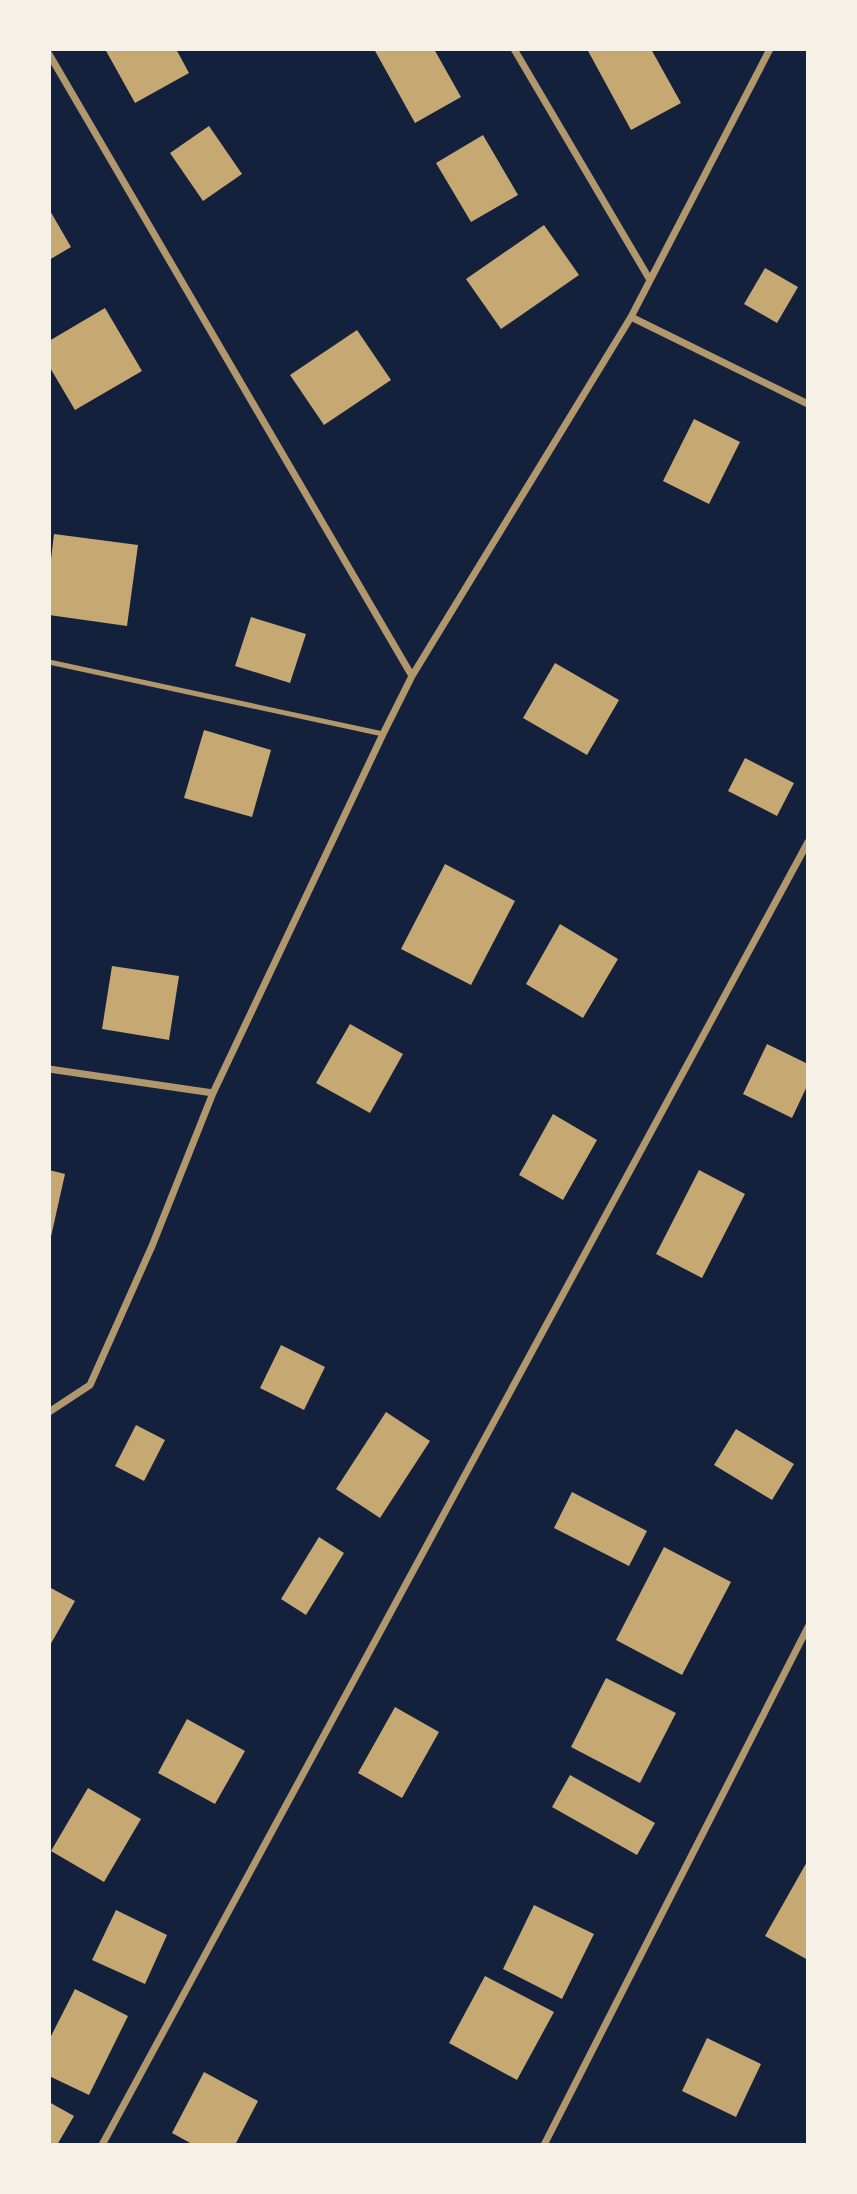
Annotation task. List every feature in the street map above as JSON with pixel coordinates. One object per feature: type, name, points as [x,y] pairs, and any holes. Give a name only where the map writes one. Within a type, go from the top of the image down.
[{"type":"street","points":[[514,49],[650,280]]},
{"type":"street","points":[[49,1412],[90,1385],[152,1246],[213,1093],[412,676],[631,317],[770,49]]},
{"type":"street","points":[[49,54],[412,676]]},
{"type":"street","points":[[631,317],[808,404]]},
{"type":"street","points":[[102,2145],[808,842]]},
{"type":"street","points":[[49,1069],[213,1093]]},
{"type":"street","points":[[544,2145],[808,1627]]},
{"type":"lane","points":[[49,662],[383,734]]},
{"type":"building","points":[[105,49],[176,49],[189,73],[135,103]]},
{"type":"building","points":[[374,49],[434,49],[461,97],[415,123]]},
{"type":"building","points":[[587,49],[651,49],[681,103],[631,130]]},
{"type":"building","points":[[209,126],[242,174],[203,201],[170,153]]},
{"type":"building","points":[[483,135],[518,195],[471,222],[436,163]]},
{"type":"building","points":[[49,209],[71,247],[49,260]]},
{"type":"building","points":[[544,225],[579,275],[501,329],[466,279]]},
{"type":"building","points":[[765,268],[798,287],[777,323],[744,304]]},
{"type":"building","points":[[105,308],[142,371],[75,410],[49,366],[49,341]]},
{"type":"building","points":[[357,330],[391,380],[324,425],[290,375]]},
{"type":"building","points":[[694,419],[740,442],[709,504],[663,481]]},
{"type":"building","points":[[54,534],[138,545],[127,626],[49,615],[49,576]]},
{"type":"building","points":[[251,617],[306,634],[290,683],[235,666]]},
{"type":"building","points":[[555,663],[619,700],[587,755],[523,718]]},
{"type":"building","points":[[204,730],[271,750],[252,817],[184,798]]},
{"type":"building","points":[[745,758],[794,783],[777,816],[728,791]]},
{"type":"building","points":[[445,864],[515,901],[471,985],[401,949]]},
{"type":"building","points":[[560,924],[618,959],[583,1018],[526,984]]},
{"type":"building","points":[[112,966],[179,976],[169,1040],[102,1029]]},
{"type":"building","points":[[350,1024],[403,1054],[370,1113],[316,1083]]},
{"type":"building","points":[[767,1044],[808,1064],[808,1084],[792,1118],[743,1094]]},
{"type":"building","points":[[553,1114],[597,1140],[563,1200],[519,1175]]},
{"type":"building","points":[[49,1170],[65,1174],[50,1241],[49,1241]]},
{"type":"building","points":[[699,1170],[745,1194],[702,1278],[656,1254]]},
{"type":"building","points":[[281,1345],[325,1367],[304,1410],[260,1388]]},
{"type":"building","points":[[386,1412],[430,1441],[380,1518],[336,1489]]},
{"type":"building","points":[[136,1425],[165,1440],[144,1481],[115,1466]]},
{"type":"building","points":[[736,1429],[794,1464],[772,1500],[714,1465]]},
{"type":"building","points":[[572,1492],[647,1531],[629,1566],[554,1528]]},
{"type":"building","points":[[319,1537],[344,1553],[306,1615],[281,1599]]},
{"type":"building","points":[[664,1547],[731,1582],[682,1675],[616,1640]]},
{"type":"building","points":[[49,1587],[75,1601],[49,1647]]},
{"type":"building","points":[[606,1678],[676,1713],[640,1783],[571,1747]]},
{"type":"building","points":[[395,1707],[439,1732],[402,1798],[358,1773]]},
{"type":"building","points":[[187,1719],[245,1751],[215,1804],[158,1773]]},
{"type":"building","points":[[570,1775],[655,1823],[637,1855],[552,1807]]},
{"type":"building","points":[[88,1788],[141,1819],[104,1882],[51,1851]]},
{"type":"building","points":[[808,1860],[808,1960],[765,1936]]},
{"type":"building","points":[[534,1905],[594,1934],[562,1999],[503,1969]]},
{"type":"building","points":[[116,1910],[167,1935],[145,1984],[92,1960]]},
{"type":"building","points":[[485,1976],[554,2012],[517,2080],[449,2043]]},
{"type":"building","points":[[75,1989],[128,2016],[89,2095],[49,2076],[49,2040]]},
{"type":"building","points":[[707,2038],[761,2064],[736,2117],[682,2091]]},
{"type":"building","points":[[204,2072],[258,2101],[235,2145],[194,2145],[172,2133]]},
{"type":"building","points":[[49,2102],[74,2116],[57,2145],[49,2145]]}]
